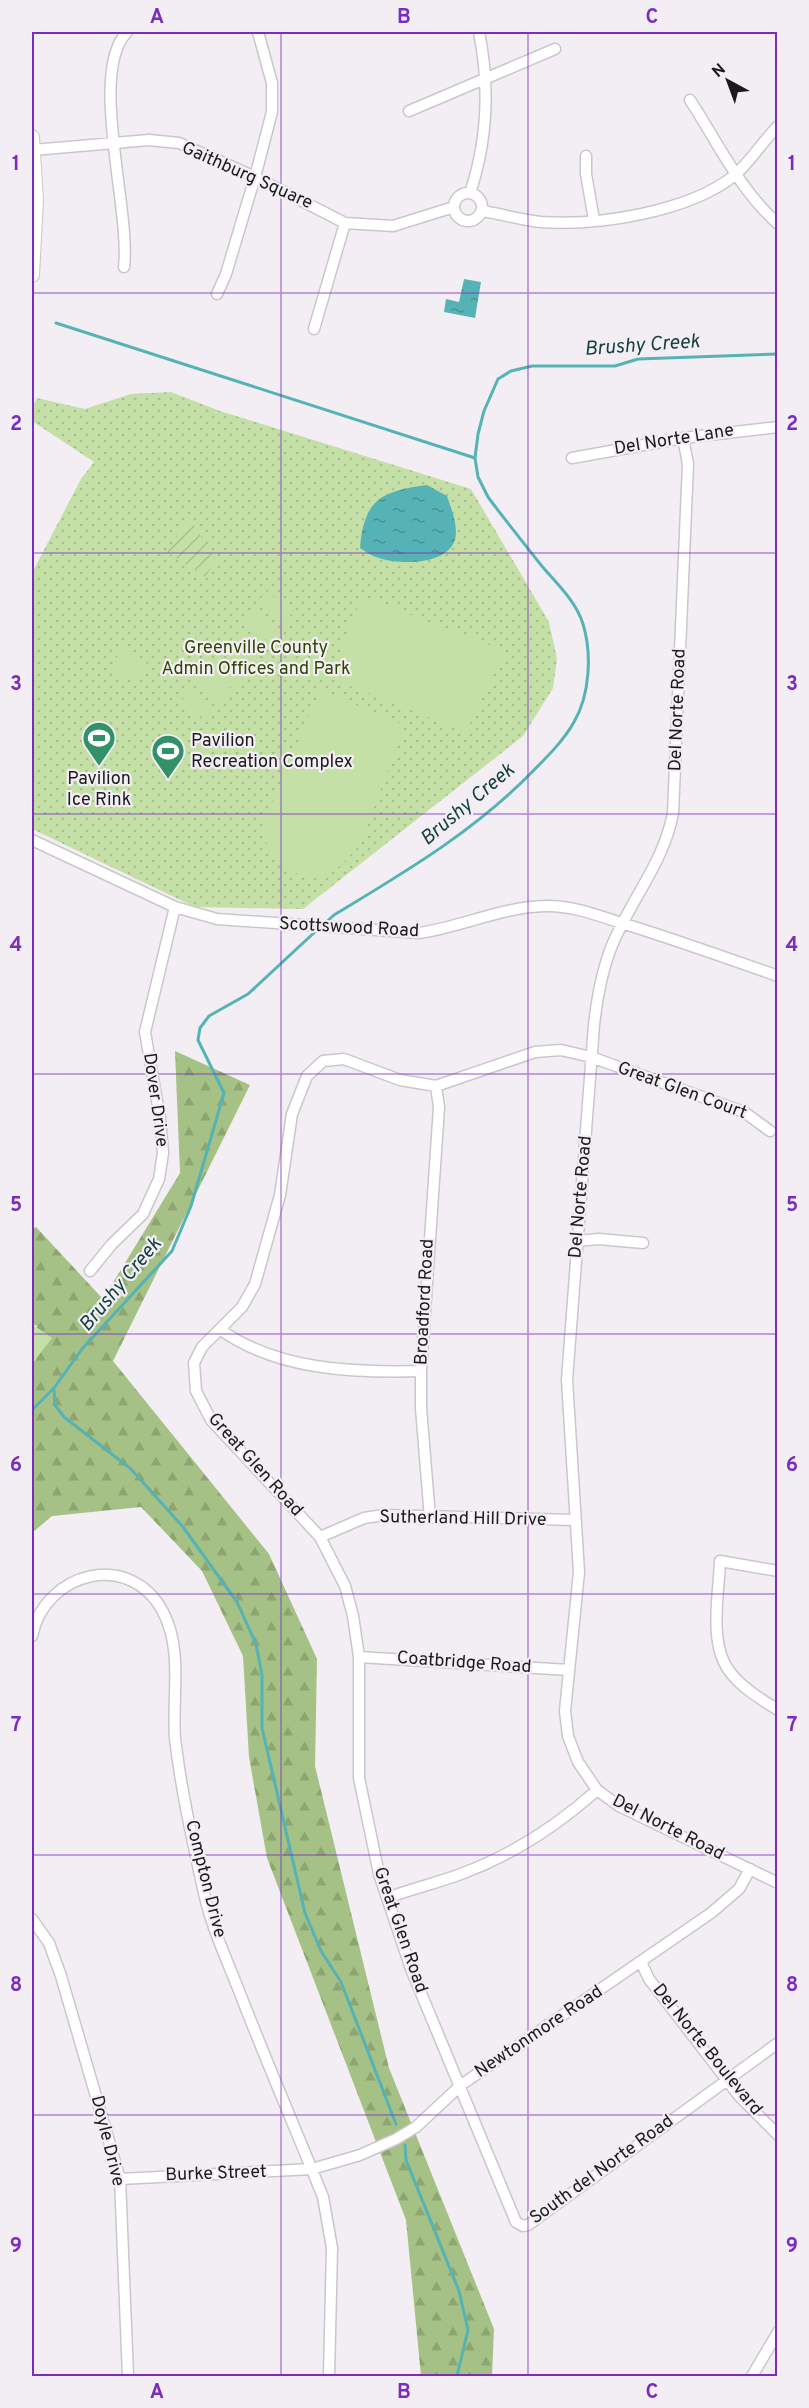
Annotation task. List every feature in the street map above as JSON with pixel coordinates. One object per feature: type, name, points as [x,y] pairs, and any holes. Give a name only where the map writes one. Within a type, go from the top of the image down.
[{"type":"main road","points":[[32,143],[36,203],[32,276]]},
{"type":"street","points":[[124,267],[126,238],[115,142],[111,66],[117,45],[127,32]]},
{"type":"street","points":[[217,294],[226,274],[269,130],[273,96],[269,68],[258,32]]},
{"type":"street","points":[[470,193],[479,162],[486,122],[485,77],[479,32]]},
{"type":"street","points":[[409,111],[555,49]]},
{"type":"street","points":[[690,100],[735,175],[754,202],[777,224]]},
{"type":"street","points":[[482,211],[542,222],[629,217],[662,209],[694,197],[735,175],[777,126]]},
{"type":"street","name":"Gaithburg Square","points":[[32,143],[149,140],[179,143],[255,177],[345,223],[393,226],[454,207]]},
{"type":"street","points":[[586,156],[586,174],[594,220]]},
{"type":"street","points":[[470,193],[457,198],[454,207],[456,216],[464,221],[473,221],[482,211]]},
{"type":"street","points":[[470,193],[480,199],[482,211]]},
{"type":"street","points":[[314,329],[345,223]]},
{"type":"street","name":"Del Norte Lane","points":[[572,458],[683,438],[777,427]]},
{"type":"street","name":"Del Norte Road","points":[[683,438],[688,464],[673,813],[661,856],[613,942],[600,986],[591,1057],[567,1380],[579,1572],[565,1711],[568,1736],[578,1762],[597,1790],[619,1806],[750,1869]]},
{"type":"street","name":"Scottswood Road","points":[[32,840],[175,907],[223,920],[419,933],[544,906],[575,909],[777,976]]},
{"type":"street","name":"Dover Drive","points":[[90,1271],[112,1244],[143,1214],[159,1179],[163,1153],[160,1118],[145,1032],[175,907]]},
{"type":"street","name":"Great Glen Road","points":[[461,2085],[411,1970],[375,1859],[359,1778],[359,1657],[348,1597],[320,1537],[226,1439],[201,1403],[194,1381],[194,1364],[202,1347],[242,1307],[255,1284],[280,1195],[292,1114],[303,1084],[316,1065],[329,1059],[344,1059],[400,1080],[436,1086],[535,1052],[561,1050],[591,1057]]},
{"type":"street","name":"Great Glen Court","points":[[591,1057],[744,1112],[770,1131]]},
{"type":"street","name":"Broadford Road","points":[[430,1518],[422,1420],[421,1371],[439,1107],[436,1086]]},
{"type":"street","points":[[577,1241],[599,1239],[643,1243]]},
{"type":"street","points":[[221,1330],[254,1350],[309,1365],[343,1369],[421,1371]]},
{"type":"street","name":"Sutherland Hill Drive","points":[[320,1537],[372,1516],[574,1520]]},
{"type":"street","points":[[777,1571],[720,1561],[718,1641],[729,1671],[750,1692],[777,1710]]},
{"type":"street","name":"Compton Drive","points":[[32,1636],[40,1612],[48,1599],[69,1582],[88,1576],[117,1577],[135,1584],[155,1599],[162,1610],[172,1641],[175,1737],[180,1770],[210,1915],[323,2197],[330,2227],[329,2376]]},
{"type":"street","name":"Coatbridge Road","points":[[359,1657],[569,1670]]},
{"type":"street","points":[[387,1898],[461,1874],[507,1853],[561,1820],[597,1790]]},
{"type":"street","points":[[750,1869],[777,1883]]},
{"type":"street","name":"Newtonmore Road","points":[[312,2169],[360,2155],[406,2134],[461,2085],[729,1899],[739,1889],[750,1869]]},
{"type":"street","name":"Doyle Drive","points":[[32,1919],[49,1943],[61,1976],[120,2179],[128,2376]]},
{"type":"street","name":"Del Norte Boulevard","points":[[640,1962],[649,1979],[726,2080],[777,2135]]},
{"type":"street","name":"South del Norte Road","points":[[461,2085],[514,2217],[524,2226],[777,2043]]},
{"type":"street","name":"Burke Street","points":[[120,2179],[312,2169]]},
{"type":"street","points":[[752,2376],[777,2332]]},
{"type":"green space","name":"Greenville County Admin Offices and Park","points":[[171,392],[220,411],[471,489],[549,622],[557,659],[553,688],[523,736],[303,909],[195,907],[32,829],[32,573],[81,479],[94,462],[32,421],[32,409],[37,398],[85,409],[131,394]]},
{"type":"green space","points":[[189,517],[216,561],[205,577],[167,552]]},
{"type":"green space","points":[[266,591],[293,612],[283,625],[257,604]]},
{"type":"green space","points":[[362,596],[505,651],[466,732],[330,678]]},
{"type":"green space","points":[[253,608],[280,629],[270,642],[243,621]]},
{"type":"green space","points":[[229,639],[256,660],[246,672],[220,651]]},
{"type":"green space","points":[[123,648],[147,663],[134,683],[110,668]]},
{"type":"green space","points":[[216,655],[243,676],[233,689],[206,668]]},
{"type":"green space","points":[[203,672],[230,693],[221,705],[194,684]]},
{"type":"green space","points":[[191,689],[218,710],[208,722],[181,701]]},
{"type":"green space","points":[[320,690],[405,725],[360,844],[342,865],[320,879],[298,874],[279,862],[268,850],[263,823]]},
{"type":"green space","points":[[175,1051],[250,1085],[113,1361],[269,1554],[317,1659],[315,1766],[389,2068],[494,2329],[492,2376],[421,2376],[406,2220],[267,1858],[249,1757],[243,1656],[202,1571],[141,1507],[52,1516],[32,1533],[32,1364],[36,1359],[37,1326],[32,1324],[32,1229],[36,1227],[103,1299],[180,1173]]},
{"type":"green space","points":[[32,1324],[52,1338],[32,1364]]},
{"type":"water","points":[[464,279],[481,282],[475,318],[444,312],[446,299],[459,302]]},
{"type":"water","points":[[427,485],[447,496],[453,514],[456,533],[453,544],[446,552],[424,561],[398,562],[376,557],[360,548],[366,518],[378,500],[399,490]]},
{"type":"waterway","points":[[56,323],[475,458]]},
{"type":"waterway","name":"Brushy Creek","points":[[324,924],[334,915],[463,832],[511,793],[561,741],[574,722],[583,699],[588,674],[588,648],[580,616],[565,593],[488,497],[478,477],[475,458],[478,434],[484,411],[498,379],[511,371],[532,366],[615,366],[638,359],[778,354]]},
{"type":"waterway","name":"Brushy Creek","points":[[32,1410],[54,1388],[82,1349],[172,1251],[191,1206],[224,1093],[198,1040],[200,1028],[209,1016],[248,994],[317,930]]},
{"type":"waterway","points":[[54,1388],[55,1405],[64,1417],[131,1469],[183,1527],[237,1602],[256,1644],[262,1675],[262,1728],[305,1913],[321,1951],[341,1982],[396,2124]]},
{"type":"waterway","points":[[405,2145],[406,2160],[459,2291],[468,2330],[457,2376]]},
{"type":"place","name":"Pavilion Ice Rink","points":[[99,767]]},
{"type":"place","name":"Pavilion Recreation Complex","points":[[168,780]]}]
